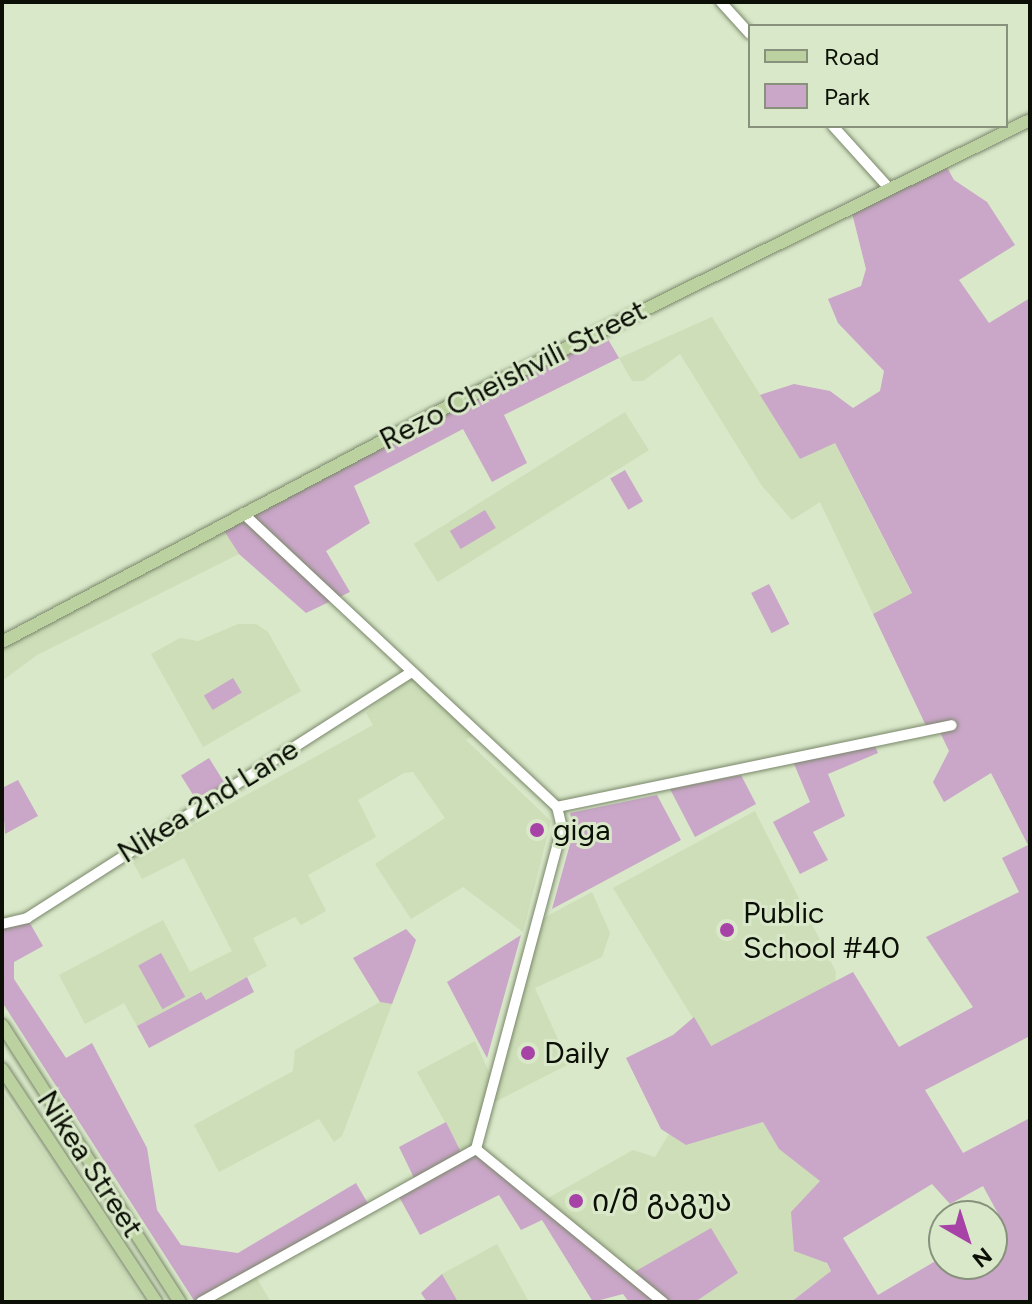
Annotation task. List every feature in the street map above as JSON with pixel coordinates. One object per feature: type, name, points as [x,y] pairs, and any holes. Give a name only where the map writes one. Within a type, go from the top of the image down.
[{"type":"main road","name":"Rezo Cheishvili Street","points":[[2,642],[243,513],[588,336],[1030,120]]},
{"type":"main road","name":"Nikea Street","points":[[2,1025],[180,1302]]},
{"type":"main road","name":"Nikea Street","points":[[2,1069],[156,1302]]},
{"type":"street","points":[[721,2],[748,32]]},
{"type":"street","points":[[835,128],[890,189]]},
{"type":"street","points":[[201,1302],[476,1149],[562,828],[557,807],[243,513]]},
{"type":"street","name":"Nikea 2nd Lane","points":[[2,924],[27,918],[412,672]]},
{"type":"street","points":[[557,807],[952,725]]},
{"type":"street","points":[[476,1149],[663,1302]]},
{"type":"shaded area","points":[[712,317],[800,459],[834,442],[912,594],[873,614],[820,502],[792,520],[762,486],[680,354],[643,381],[632,381],[619,358]]},
{"type":"shaded area","points":[[625,412],[649,450],[438,582],[414,544]]},
{"type":"shaded area","points":[[221,526],[239,554],[37,655],[2,681],[2,645]]},
{"type":"shaded area","points":[[238,624],[256,624],[268,632],[301,691],[203,747],[151,654],[180,638],[198,641]]},
{"type":"shaded area","points":[[412,672],[475,734],[466,740],[551,821],[523,932],[463,887],[411,919],[375,864],[445,818],[413,772],[404,773],[358,800],[376,837],[308,875],[326,911],[301,925],[295,917],[253,938],[267,966],[205,1000],[200,992],[137,1026],[124,1003],[85,1024],[59,975],[163,920],[190,972],[232,951],[184,858],[142,879],[128,853],[177,820],[181,831],[373,725],[366,713]]},
{"type":"shaded area","name":"Public School #40","points":[[755,811],[836,972],[835,985],[710,1046],[613,888]]},
{"type":"shaded area","points":[[592,892],[610,933],[602,957],[535,988],[569,1064],[487,1106],[476,1149],[464,1156],[417,1072],[475,1041],[493,1081],[536,922]]},
{"type":"shaded area","points":[[380,1002],[392,1004],[342,1136],[334,1142],[319,1119],[219,1172],[194,1125],[293,1071],[295,1050]]},
{"type":"shaded area","points":[[2,1090],[106,1242],[144,1302],[2,1302]]},
{"type":"shaded area","points":[[763,1122],[779,1149],[820,1181],[792,1212],[831,1271],[791,1302],[695,1302],[738,1273],[630,1275],[541,1202],[633,1150],[655,1157],[669,1134],[686,1145]]},
{"type":"shaded area","points":[[497,1244],[529,1302],[458,1302],[442,1274]]},
{"type":"shaded area","points":[[253,1272],[271,1302],[201,1302]]},
{"type":"green space","points":[[944,162],[954,180],[987,202],[1015,245],[959,280],[989,323],[1030,298],[1030,1036],[925,1090],[963,1153],[1030,1118],[1030,1302],[791,1302],[831,1271],[827,1263],[794,1251],[791,1212],[820,1181],[779,1149],[763,1122],[686,1145],[661,1129],[626,1058],[673,1035],[694,1017],[711,1046],[853,972],[899,1047],[973,1007],[926,937],[1019,892],[1002,858],[1028,845],[991,773],[944,802],[933,782],[949,751],[938,728],[928,730],[873,614],[912,593],[835,443],[800,459],[760,395],[794,384],[830,391],[853,408],[880,391],[884,371],[838,323],[828,299],[861,286],[866,269],[851,209]]},
{"type":"green space","points":[[602,329],[619,358],[504,415],[527,463],[492,482],[463,429],[354,486],[370,523],[326,551],[350,592],[306,613],[239,554],[221,526]]},
{"type":"green space","points":[[625,470],[643,501],[628,510],[610,479]]},
{"type":"green space","points":[[485,510],[496,528],[461,549],[450,531]]},
{"type":"green space","points":[[769,584],[789,624],[772,633],[751,593]]},
{"type":"green space","points":[[233,678],[242,693],[213,710],[204,696]]},
{"type":"green space","points":[[873,742],[878,753],[828,774],[845,816],[813,832],[828,860],[800,874],[773,822],[810,802],[792,759]]},
{"type":"green space","points":[[209,758],[228,789],[200,806],[181,775]]},
{"type":"green space","points":[[741,775],[756,804],[695,837],[670,789]]},
{"type":"green space","points":[[18,780],[38,816],[5,834],[2,788]]},
{"type":"green space","points":[[657,795],[681,840],[552,909],[574,830],[570,813]]},
{"type":"green space","points":[[2,915],[7,923],[27,918],[43,946],[14,962],[14,979],[66,1058],[92,1043],[147,1148],[157,1210],[181,1245],[238,1253],[356,1183],[370,1207],[195,1302],[4,1005]]},
{"type":"green space","points":[[406,929],[416,940],[410,957],[392,1004],[380,1002],[353,958]]},
{"type":"green space","points":[[521,935],[487,1058],[447,982]]},
{"type":"green space","points":[[161,953],[185,997],[163,1009],[138,966]]},
{"type":"green space","points":[[247,977],[254,992],[149,1048],[137,1026],[201,992],[206,1000]]},
{"type":"green space","points":[[446,1122],[463,1156],[476,1149],[629,1275],[711,1228],[738,1273],[695,1302],[629,1302],[623,1294],[593,1302],[542,1220],[521,1230],[499,1195],[420,1235],[397,1193],[416,1182],[399,1147]]},
{"type":"green space","points":[[442,1274],[458,1302],[427,1302],[421,1293]]},
{"type":"place","name":"giga","points":[[537,830]]},
{"type":"place","name":"Public School #40","points":[[727,930]]},
{"type":"place","name":"Daily","points":[[528,1053]]},
{"type":"place","name":"ი/მ გაგუა","points":[[576,1201]]}]
